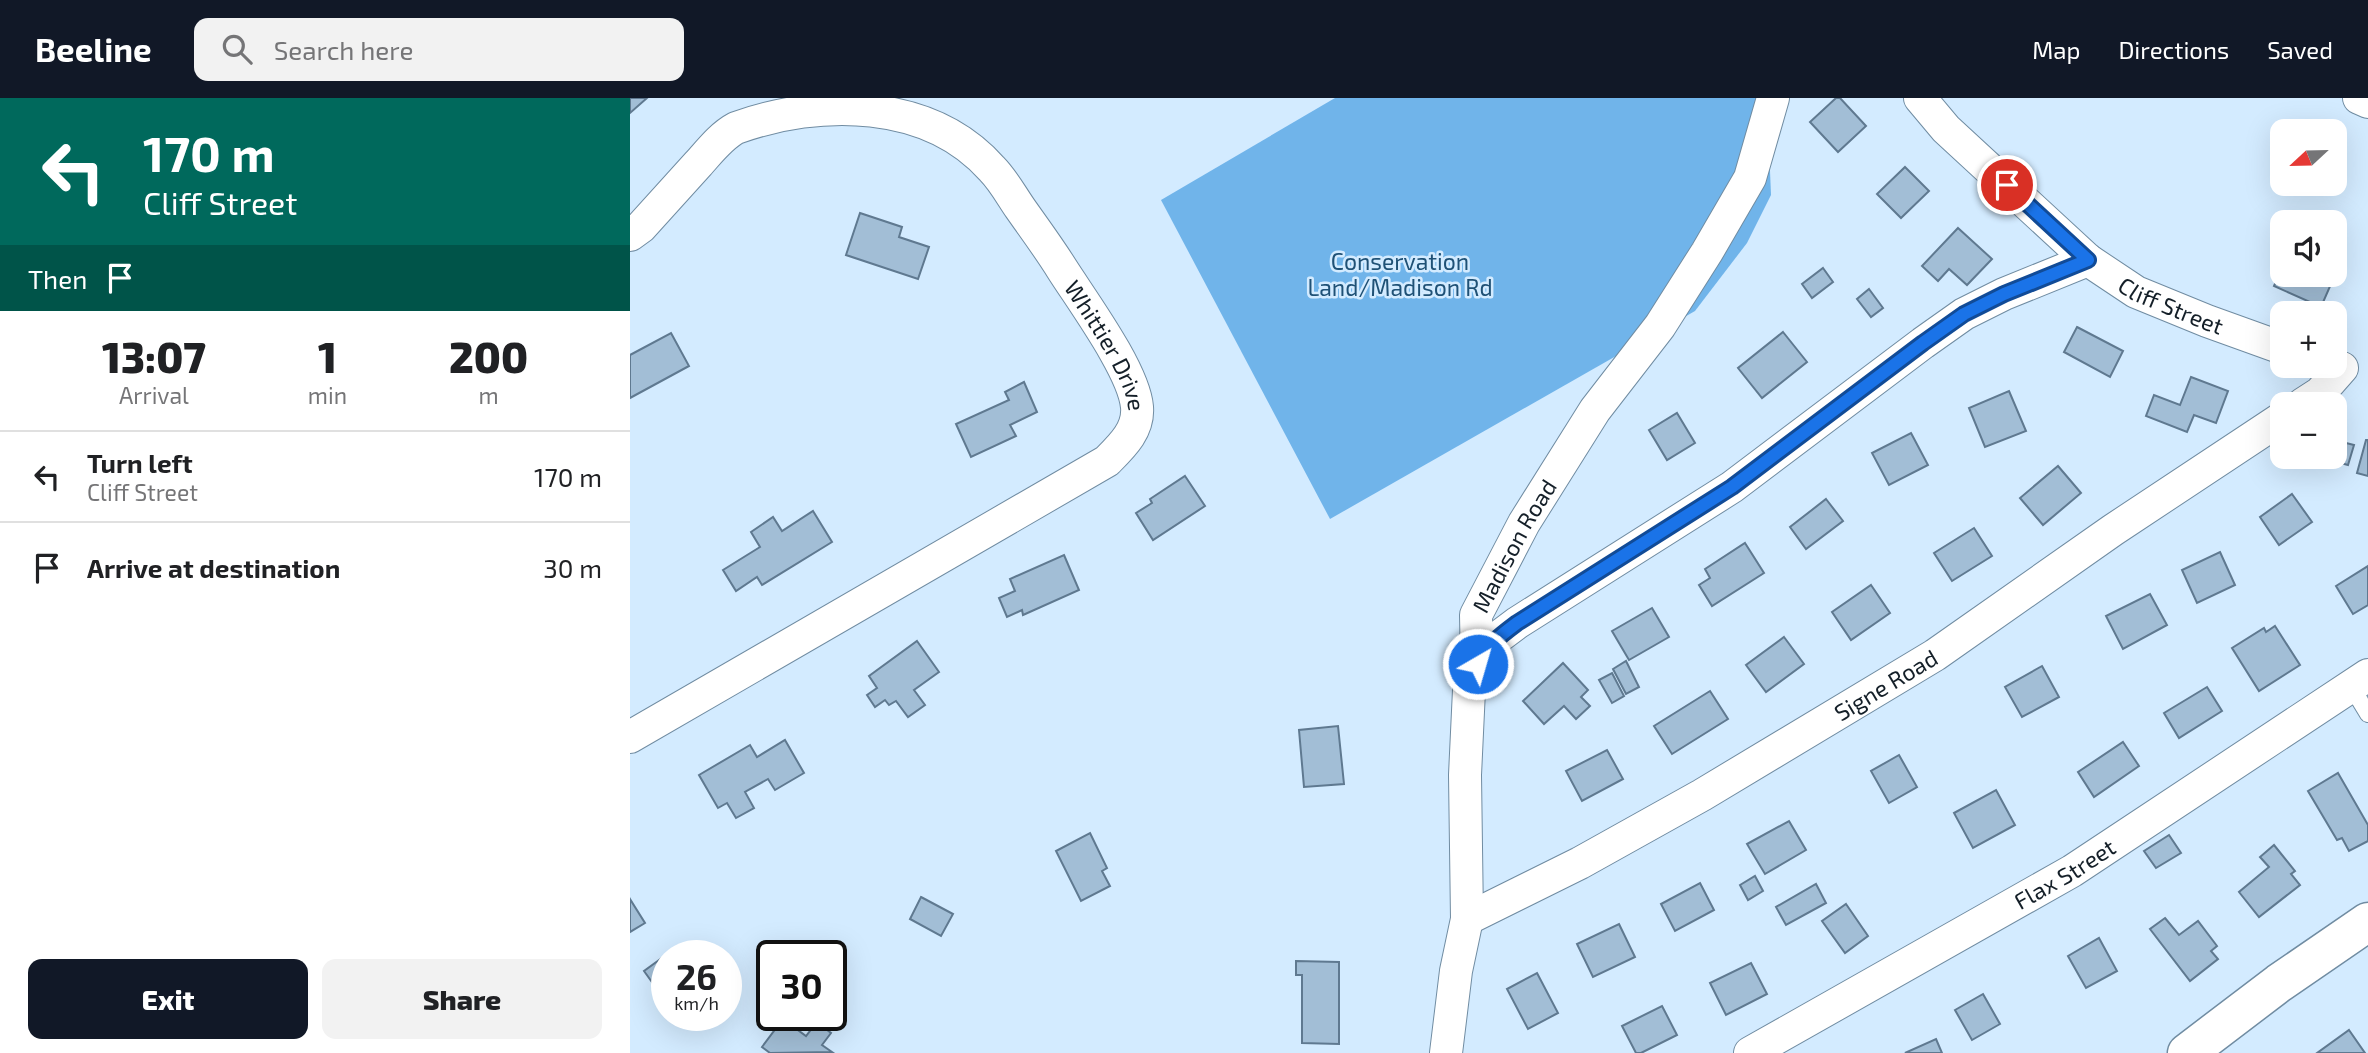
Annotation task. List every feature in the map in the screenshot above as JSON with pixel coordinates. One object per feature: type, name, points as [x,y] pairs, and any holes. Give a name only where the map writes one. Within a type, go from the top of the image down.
[{"type":"main road","points":[[2187,1053],[2279,983],[2368,922]]},
{"type":"street","name":"Madison Road","points":[[1446,1053],[1456,971],[1467,919],[1466,723],[1469,690],[1478,664],[1476,615],[1524,523],[1595,410],[1660,326],[1750,178],[1773,98]]},
{"type":"street","name":"Cliff Street","points":[[1920,98],[1946,129],[2088,260],[2136,292],[2270,344]]},
{"type":"street","points":[[2359,98],[2368,102]]},
{"type":"street","name":"Whittier Drive","points":[[630,235],[641,227],[734,129],[789,107],[820,102],[892,107],[923,118],[951,133],[992,169],[1058,262],[1126,373],[1135,393],[1137,411],[1127,441],[1107,461],[630,737]]},
{"type":"street","points":[[1478,664],[1482,654],[1497,638],[1517,623],[1732,487],[1964,314],[2004,294],[2088,260]]},
{"type":"street","points":[[2321,392],[2348,369]]},
{"type":"street","name":"Signe Road","points":[[1467,919],[1580,863],[1702,795],[1935,655],[2113,530],[2270,426]]},
{"type":"street","name":"Flax Street","points":[[1750,1053],[2072,871],[2359,680]]},
{"type":"lane","points":[[2359,680],[2368,715]]},
{"type":"green space","name":"Conservation Land/Madison Rd","points":[[1335,98],[1767,98],[1771,195],[1747,243],[1695,311],[1330,519],[1161,200]]},
{"type":"building","points":[[630,98],[647,98],[630,113]]},
{"type":"building","points":[[1836,98],[1840,98],[1866,126],[1838,152],[1810,122]]},
{"type":"building","points":[[1905,167],[1929,191],[1901,218],[1877,194]]},
{"type":"building","points":[[860,213],[902,227],[899,237],[929,247],[918,279],[846,255]]},
{"type":"building","points":[[1958,228],[1992,259],[1967,285],[1949,269],[1938,281],[1922,266]]},
{"type":"building","points":[[1823,268],[1833,282],[1812,298],[1802,284]]},
{"type":"building","points":[[2276,287],[2330,287],[2324,301],[2308,301]]},
{"type":"building","points":[[1869,289],[1883,308],[1871,317],[1857,299]]},
{"type":"building","points":[[2077,327],[2123,351],[2110,377],[2064,352]]},
{"type":"building","points":[[1783,332],[1807,362],[1762,398],[1738,368]]},
{"type":"building","points":[[671,333],[689,366],[630,398],[630,355]]},
{"type":"building","points":[[2191,377],[2228,391],[2216,423],[2194,415],[2187,432],[2146,416],[2154,395],[2180,405]]},
{"type":"building","points":[[1024,382],[1037,412],[1010,425],[1016,436],[971,457],[956,424],[1009,400],[1005,392]]},
{"type":"building","points":[[2009,391],[2026,431],[1985,447],[1969,408]]},
{"type":"building","points":[[1677,413],[1695,443],[1667,460],[1649,430]]},
{"type":"building","points":[[1911,433],[1928,465],[1889,485],[1872,453]]},
{"type":"building","points":[[2368,440],[2368,476],[2357,473]]},
{"type":"building","points":[[2347,443],[2354,445],[2347,465]]},
{"type":"building","points":[[2058,466],[2081,493],[2043,525],[2020,498]]},
{"type":"building","points":[[1185,476],[1205,506],[1153,540],[1136,513],[1152,503],[1150,499]]},
{"type":"building","points":[[2292,494],[2312,522],[2279,545],[2260,517]]},
{"type":"building","points":[[1826,499],[1843,521],[1806,549],[1790,527]]},
{"type":"building","points":[[813,511],[832,542],[762,585],[757,577],[736,591],[723,570],[760,547],[751,532],[773,517],[782,531]]},
{"type":"building","points":[[1974,528],[1992,556],[1952,581],[1934,553]]},
{"type":"building","points":[[1745,543],[1764,573],[1712,606],[1699,585],[1710,578],[1705,569]]},
{"type":"building","points":[[2220,552],[2235,585],[2197,603],[2182,570]]},
{"type":"building","points":[[1064,555],[1079,590],[1023,615],[1022,610],[1007,617],[999,598],[1015,591],[1010,579]]},
{"type":"building","points":[[2368,566],[2368,605],[2353,614],[2336,586]]},
{"type":"building","points":[[1871,585],[1890,613],[1851,640],[1832,612]]},
{"type":"building","points":[[2150,594],[2167,625],[2123,649],[2106,616]]},
{"type":"building","points":[[1652,608],[1669,637],[1629,660],[1612,631]]},
{"type":"building","points":[[2275,626],[2300,665],[2259,691],[2232,648],[2264,628],[2266,632]]},
{"type":"building","points":[[1784,637],[1804,664],[1766,692],[1746,665]]},
{"type":"building","points":[[917,641],[939,672],[914,690],[925,705],[908,717],[896,701],[889,705],[885,700],[875,707],[867,695],[877,688],[869,676]]},
{"type":"building","points":[[1626,661],[1639,687],[1626,694],[1613,669]]},
{"type":"building","points":[[1563,663],[1588,690],[1581,697],[1590,706],[1576,719],[1564,706],[1544,724],[1523,701]]},
{"type":"building","points":[[2042,666],[2059,697],[2022,717],[2005,687]]},
{"type":"building","points":[[1612,673],[1624,696],[1612,703],[1599,680]]},
{"type":"building","points":[[2207,687],[2222,711],[2179,738],[2164,713]]},
{"type":"building","points":[[1710,691],[1728,719],[1672,754],[1654,726]]},
{"type":"building","points":[[1338,726],[1344,784],[1304,787],[1299,730]]},
{"type":"building","points":[[785,740],[804,773],[775,790],[768,779],[745,792],[754,808],[736,818],[727,803],[718,808],[699,775],[750,745],[757,757]]},
{"type":"building","points":[[2123,742],[2139,766],[2094,797],[2078,772]]},
{"type":"building","points":[[1607,750],[1623,779],[1582,801],[1566,771]]},
{"type":"building","points":[[1899,755],[1917,787],[1889,803],[1871,771]]},
{"type":"building","points":[[2338,773],[2368,825],[2368,841],[2349,851],[2342,838],[2337,840],[2308,791]]},
{"type":"building","points":[[1996,790],[2015,825],[1973,848],[1954,813]]},
{"type":"building","points":[[1789,821],[1806,850],[1765,874],[1747,844]]},
{"type":"building","points":[[1090,833],[1107,868],[1102,871],[1110,886],[1081,901],[1056,851]]},
{"type":"building","points":[[2169,835],[2181,853],[2156,868],[2144,851]]},
{"type":"building","points":[[2274,845],[2295,871],[2291,874],[2300,885],[2259,917],[2239,892],[2269,867],[2260,857]]},
{"type":"building","points":[[1755,876],[1763,891],[1748,900],[1740,885]]},
{"type":"building","points":[[1700,883],[1714,910],[1675,931],[1661,904]]},
{"type":"building","points":[[1816,884],[1826,903],[1786,925],[1776,907]]},
{"type":"building","points":[[921,897],[953,914],[941,936],[910,919]]},
{"type":"building","points":[[630,899],[645,923],[630,932]]},
{"type":"building","points":[[1846,904],[1868,936],[1845,953],[1822,921]]},
{"type":"building","points":[[2165,918],[2179,935],[2198,921],[2217,946],[2211,951],[2218,959],[2190,981],[2150,929]]},
{"type":"building","points":[[1619,924],[1635,957],[1593,977],[1577,944]]},
{"type":"building","points":[[2099,938],[2117,971],[2086,988],[2068,956]]},
{"type":"building","points":[[1296,961],[1339,962],[1339,1044],[1302,1043],[1302,975],[1296,975]]},
{"type":"building","points":[[1751,963],[1767,994],[1726,1015],[1710,983]]},
{"type":"building","points":[[651,966],[651,981],[644,971]]},
{"type":"building","points":[[1537,973],[1558,1013],[1528,1029],[1507,989]]},
{"type":"building","points":[[1983,994],[2000,1024],[1972,1040],[1955,1010]]},
{"type":"building","points":[[1662,1006],[1677,1035],[1636,1053],[1622,1026]]},
{"type":"building","points":[[2349,1030],[2365,1053],[2317,1053]]},
{"type":"building","points":[[774,1031],[799,1031],[806,1036],[810,1031],[831,1033],[822,1045],[832,1052],[770,1053],[762,1047]]},
{"type":"building","points":[[1936,1039],[1942,1053],[1905,1053]]},
{"type":"route","points":[[1478,664],[1482,654],[1497,638],[1517,623],[1732,487],[1964,314],[2004,294],[2088,260],[2007,185]]}]
